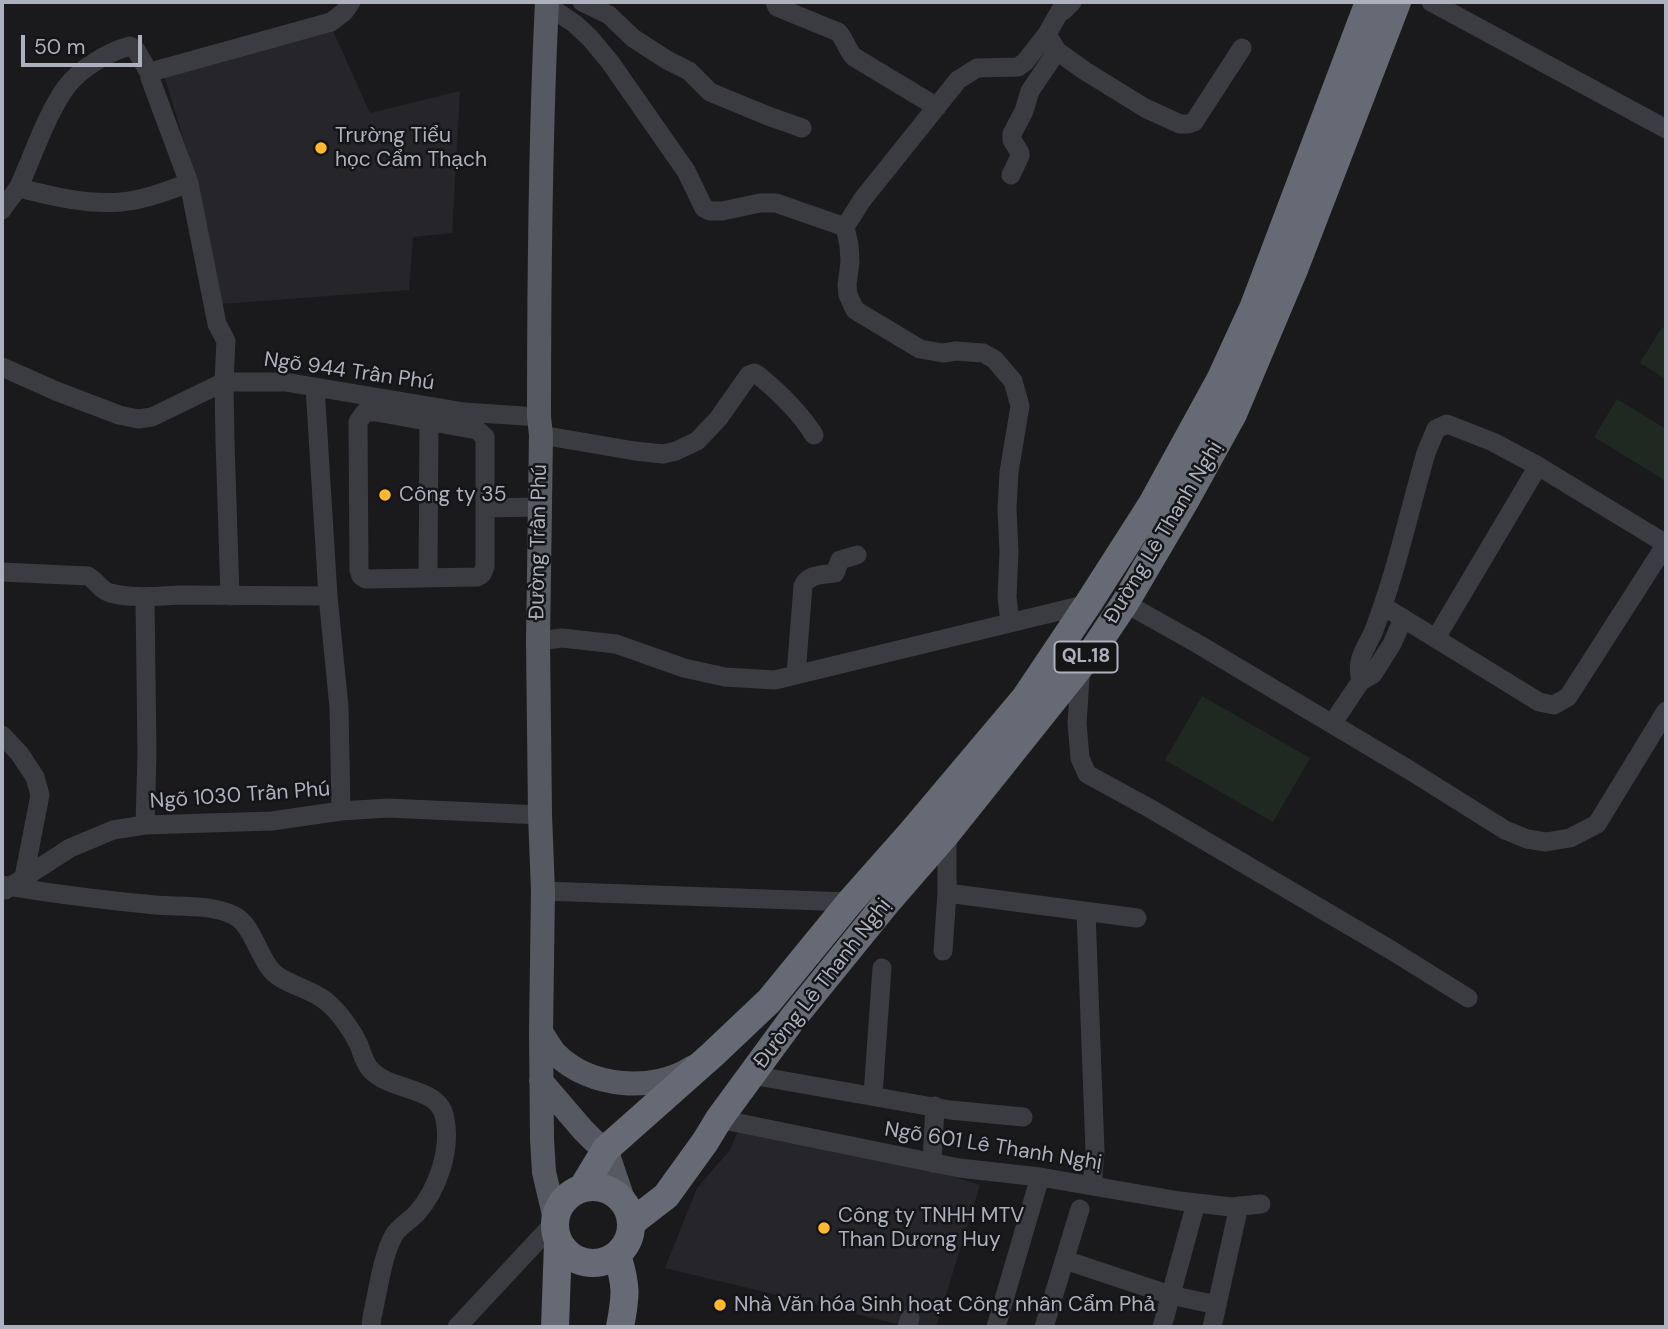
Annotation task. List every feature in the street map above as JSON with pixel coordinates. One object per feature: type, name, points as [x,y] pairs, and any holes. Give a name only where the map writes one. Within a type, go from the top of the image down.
[{"type":"highway","name":"Đường Lê Thanh Nghị","points":[[583,1187],[606,1149],[769,1001],[1025,698],[1088,604],[1152,504],[1220,380],[1254,306],[1369,2]]},
{"type":"highway","name":"Đường Lê Thanh Nghị","points":[[628,1213],[666,1196],[793,1018],[947,833],[1094,649],[1125,603],[1233,414],[1295,267],[1397,2]]},
{"type":"highway","points":[[555,1327],[556,1228],[558,1209],[564,1199],[583,1187],[595,1186],[616,1194],[628,1213],[630,1235],[617,1255],[596,1264],[585,1263],[565,1252],[556,1228]]},
{"type":"highway","points":[[617,1255],[625,1280],[625,1301],[620,1327]]},
{"type":"main road","name":"Đường Trần Phú","points":[[547,3],[539,244],[538,641],[543,891],[541,1082],[544,1172],[556,1228]]},
{"type":"main road","points":[[541,1032],[556,1054],[588,1074],[607,1081],[632,1083],[664,1080],[686,1072],[712,1055]]},
{"type":"main road","points":[[541,1082],[583,1130],[606,1149],[628,1213]]},
{"type":"street","points":[[230,596],[224,382],[226,341],[217,324],[189,183],[150,82],[155,73],[331,22],[344,12],[351,2]]},
{"type":"street","points":[[582,2],[609,15],[633,38],[690,71],[710,92],[768,117],[802,128]]},
{"type":"street","points":[[775,2],[777,7],[838,32],[854,57],[937,107]]},
{"type":"street","points":[[1431,2],[1666,130]]},
{"type":"street","points":[[547,3],[583,31],[603,54],[686,171],[704,208],[722,211],[776,204],[845,227]]},
{"type":"street","points":[[1012,175],[1020,153],[1012,140],[1012,134],[1052,42],[1059,5]]},
{"type":"street","points":[[1010,622],[1007,597],[1007,499],[1020,406],[1013,381],[993,359],[983,353],[943,353],[920,349],[855,310],[848,295],[850,262],[845,227],[862,200],[958,80],[976,68],[1018,67],[1052,42]]},
{"type":"street","points":[[1052,42],[1085,71],[1145,108],[1180,124],[1194,121],[1242,48]]},
{"type":"street","points":[[2,210],[19,188],[57,103],[73,79],[93,63],[130,47],[136,50],[155,73]]},
{"type":"street","points":[[19,188],[83,201],[123,202],[189,183]]},
{"type":"street","name":"Ngõ 944 Trần Phú","points":[[2,367],[56,391],[119,415],[138,419],[152,417],[224,382],[285,382],[540,426],[635,451],[663,454],[696,441],[718,419],[749,374],[754,373],[781,394],[804,419],[814,435]]},
{"type":"street","points":[[315,387],[328,596],[339,707],[341,811]]},
{"type":"street","points":[[365,412],[376,412],[477,430],[485,437],[485,508],[485,567],[477,577],[366,579],[361,576],[360,416],[365,412]]},
{"type":"street","points":[[428,578],[429,421]]},
{"type":"street","points":[[1361,681],[1358,669],[1362,653],[1383,606],[1426,453],[1436,429],[1447,424],[1493,442],[1538,466],[1666,544],[1568,697],[1554,705],[1539,702],[1383,606]]},
{"type":"street","points":[[1436,638],[1538,466]]},
{"type":"street","points":[[485,508],[540,507]]},
{"type":"street","points":[[796,674],[805,581],[835,573],[840,560],[857,555]]},
{"type":"street","points":[[2,572],[88,576],[101,589],[145,598],[179,595],[328,596]]},
{"type":"street","points":[[145,598],[148,753],[145,825]]},
{"type":"street","points":[[1125,603],[1332,724],[1505,830],[1527,839],[1546,842],[1570,838],[1597,824],[1666,711]]},
{"type":"street","points":[[538,641],[562,638],[616,644],[684,668],[725,677],[775,680],[1088,604]]},
{"type":"street","points":[[1332,724],[1361,681],[1373,674],[1392,644],[1403,619]]},
{"type":"street","points":[[1081,663],[1077,723],[1080,758],[1087,774],[1151,809],[1468,998]]},
{"type":"street","points":[[2,735],[19,753],[35,777],[40,795],[9,885],[93,899],[198,907],[236,916],[244,923],[273,973],[328,1002],[358,1043],[370,1069],[383,1080],[426,1094],[438,1103],[445,1117],[446,1152],[436,1182],[424,1204],[395,1232],[388,1249],[371,1327]]},
{"type":"street","name":"Ngõ 1030 Trần Phú","points":[[9,885],[70,848],[113,830],[145,825],[272,821],[341,811],[388,808],[540,815]]},
{"type":"street","points":[[943,951],[947,833]]},
{"type":"street","points":[[543,891],[850,902]]},
{"type":"street","points":[[947,893],[1137,918]]},
{"type":"street","points":[[1086,912],[1095,1151],[1092,1186]]},
{"type":"street","points":[[873,1096],[882,968]]},
{"type":"street","points":[[751,1075],[950,1110],[1023,1117]]},
{"type":"street","points":[[932,1163],[934,1106]]},
{"type":"street","name":"Ngõ 601 Lê Thanh Nghị","points":[[719,1119],[959,1168],[1040,1177],[1196,1203],[1231,1207],[1261,1204]]},
{"type":"street","points":[[998,1327],[1040,1177]]},
{"type":"street","points":[[1162,1327],[1196,1203]]},
{"type":"street","points":[[1212,1327],[1239,1206]]},
{"type":"street","points":[[1044,1327],[1080,1209]]},
{"type":"street","points":[[457,1327],[556,1228]]},
{"type":"street","points":[[1065,1260],[1170,1295],[1217,1305]]},
{"type":"shaded area","name":"Trường Tiểu học Cẩm Thạch","points":[[333,31],[370,113],[460,91],[452,233],[413,237],[409,290],[221,304],[197,183],[164,76]]},
{"type":"shaded area","points":[[1662,327],[1666,330],[1666,379],[1640,363]]},
{"type":"shaded area","points":[[1617,399],[1666,429],[1666,481],[1594,437]]},
{"type":"shaded area","points":[[1202,696],[1310,758],[1273,822],[1165,760]]},
{"type":"shaded area","name":"Công ty TNHH MTV Than Dương Huy","points":[[738,1131],[906,1163],[980,1185],[936,1327],[910,1327],[665,1268],[697,1188],[730,1150]]},
{"type":"place","name":"Trường Tiểu học Cẩm Thạch","points":[[321,148]]},
{"type":"place","name":"Công ty 35","points":[[385,495]]},
{"type":"place","name":"Công ty TNHH MTV Than Dương Huy","points":[[824,1228]]},
{"type":"place","name":"Nhà Văn hóa Sinh hoạt Công nhân Cẩm Phả","points":[[720,1305]]}]
